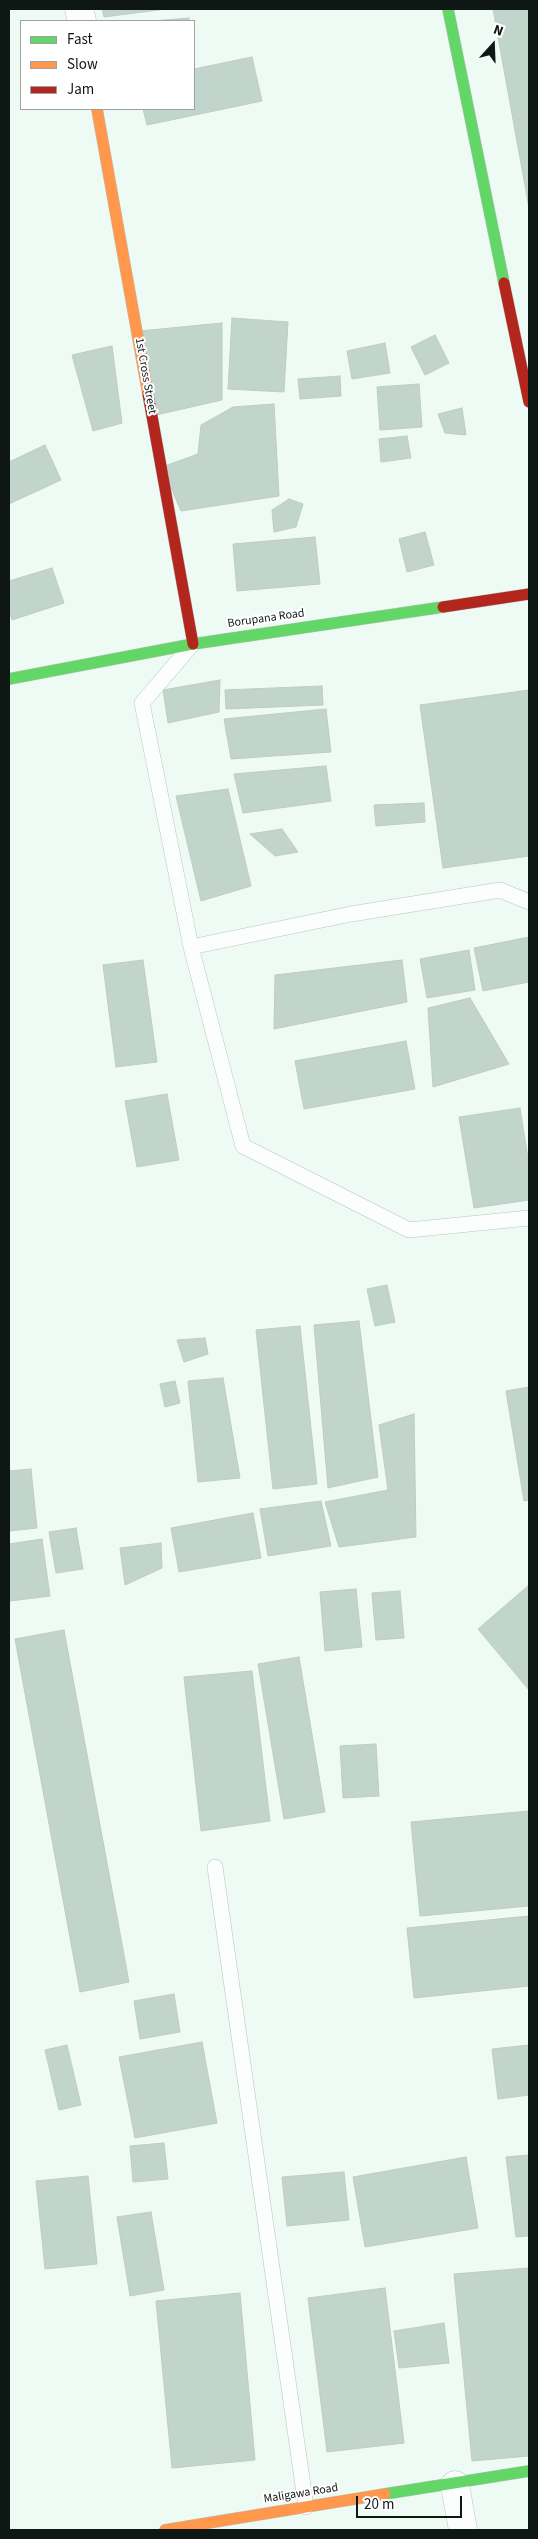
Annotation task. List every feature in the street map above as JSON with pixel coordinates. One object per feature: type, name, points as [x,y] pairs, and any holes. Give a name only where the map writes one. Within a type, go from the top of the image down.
[{"type":"street","points":[[448,9],[529,402]]},
{"type":"street","name":"1st Cross Street","points":[[97,110],[193,644]]},
{"type":"street","name":"Borupana Road","points":[[9,679],[193,644],[529,594]]},
{"type":"street","name":"Maligawa Road","points":[[165,2530],[455,2485],[529,2471]]},
{"type":"street","points":[[455,2485],[462,2530]]},
{"type":"lane","points":[[193,644],[142,703],[191,947],[243,1146],[408,1230],[529,1218]]},
{"type":"lane","points":[[191,947],[351,914],[500,890],[529,902]]},
{"type":"lane","points":[[216,1867],[306,2507]]},
{"type":"building","points":[[102,9],[166,9],[104,17]]},
{"type":"building","points":[[493,9],[529,9],[529,208]]},
{"type":"building","points":[[189,18],[189,20],[165,20]]},
{"type":"building","points":[[252,57],[262,101],[147,125],[143,110],[195,110],[195,69]]},
{"type":"building","points":[[232,318],[288,322],[284,392],[228,389]]},
{"type":"building","points":[[222,323],[222,400],[156,415],[140,331]]},
{"type":"building","points":[[435,335],[449,363],[425,375],[411,347]]},
{"type":"building","points":[[385,343],[390,373],[352,379],[347,351]]},
{"type":"building","points":[[112,346],[122,423],[93,431],[72,355]]},
{"type":"building","points":[[340,376],[341,396],[300,399],[298,379]]},
{"type":"building","points":[[419,384],[422,427],[380,430],[377,387]]},
{"type":"building","points":[[274,404],[279,496],[181,511],[162,467],[198,454],[201,425],[233,407]]},
{"type":"building","points":[[462,408],[466,435],[445,433],[438,414]]},
{"type":"building","points":[[407,436],[411,458],[381,462],[379,439]]},
{"type":"building","points":[[45,445],[61,480],[9,504],[9,462]]},
{"type":"building","points":[[289,499],[303,504],[296,527],[274,532],[272,510]]},
{"type":"building","points":[[425,532],[434,565],[407,572],[399,539]]},
{"type":"building","points":[[315,537],[320,584],[237,591],[233,544]]},
{"type":"building","points":[[52,568],[64,603],[12,620],[9,610],[9,581]]},
{"type":"building","points":[[220,680],[219,712],[168,723],[163,690]]},
{"type":"building","points":[[322,686],[323,705],[226,709],[225,690]]},
{"type":"building","points":[[529,690],[529,856],[443,868],[420,705]]},
{"type":"building","points":[[326,709],[331,752],[231,759],[224,719]]},
{"type":"building","points":[[326,766],[331,801],[243,813],[234,774]]},
{"type":"building","points":[[228,789],[251,886],[201,901],[176,796]]},
{"type":"building","points":[[424,803],[425,822],[376,826],[374,805]]},
{"type":"building","points":[[282,829],[298,852],[275,856],[250,834]]},
{"type":"building","points":[[529,937],[529,982],[483,991],[474,948]]},
{"type":"building","points":[[469,950],[475,990],[427,998],[420,959]]},
{"type":"building","points":[[143,960],[157,1062],[116,1067],[103,965]]},
{"type":"building","points":[[402,960],[407,1002],[274,1029],[275,975]]},
{"type":"building","points":[[470,998],[509,1064],[433,1087],[428,1008]]},
{"type":"building","points":[[406,1041],[415,1089],[304,1109],[295,1061]]},
{"type":"building","points":[[167,1094],[179,1160],[137,1167],[125,1101]]},
{"type":"building","points":[[520,1108],[529,1165],[529,1200],[474,1208],[459,1117]]},
{"type":"building","points":[[387,1285],[395,1322],[375,1326],[367,1289]]},
{"type":"building","points":[[359,1321],[378,1477],[328,1488],[314,1325]]},
{"type":"building","points":[[300,1326],[317,1484],[273,1489],[256,1330]]},
{"type":"building","points":[[205,1338],[208,1354],[184,1362],[177,1340]]},
{"type":"building","points":[[223,1378],[240,1478],[198,1482],[188,1381]]},
{"type":"building","points":[[175,1381],[180,1403],[165,1407],[160,1384]]},
{"type":"building","points":[[529,1387],[529,1500],[524,1501],[506,1391]]},
{"type":"building","points":[[414,1414],[416,1537],[339,1547],[325,1502],[388,1490],[379,1425]]},
{"type":"building","points":[[31,1469],[37,1528],[9,1531],[9,1471]]},
{"type":"building","points":[[321,1501],[331,1546],[268,1556],[260,1509]]},
{"type":"building","points":[[253,1513],[261,1558],[179,1572],[171,1528]]},
{"type":"building","points":[[76,1528],[83,1569],[56,1573],[49,1532]]},
{"type":"building","points":[[42,1539],[50,1596],[10,1601],[9,1544]]},
{"type":"building","points":[[161,1543],[162,1568],[125,1585],[120,1548]]},
{"type":"building","points":[[529,1585],[529,1690],[478,1629]]},
{"type":"building","points":[[356,1589],[362,1647],[325,1651],[320,1592]]},
{"type":"building","points":[[400,1591],[404,1638],[376,1640],[372,1593]]},
{"type":"building","points":[[64,1630],[129,1982],[80,1992],[15,1639]]},
{"type":"building","points":[[299,1657],[325,1812],[284,1819],[258,1664]]},
{"type":"building","points":[[252,1671],[270,1821],[201,1831],[184,1677]]},
{"type":"building","points":[[376,1744],[379,1796],[343,1798],[340,1746]]},
{"type":"building","points":[[529,1811],[529,1906],[420,1916],[411,1822]]},
{"type":"building","points":[[529,1916],[529,1986],[414,1998],[407,1928]]},
{"type":"building","points":[[174,1994],[180,2032],[140,2039],[134,2001]]},
{"type":"building","points":[[202,2042],[217,2123],[135,2138],[119,2057]]},
{"type":"building","points":[[67,2045],[81,2105],[59,2110],[45,2050]]},
{"type":"building","points":[[529,2045],[529,2095],[498,2099],[492,2049]]},
{"type":"building","points":[[164,2143],[168,2179],[133,2182],[130,2146]]},
{"type":"building","points":[[529,2155],[529,2236],[516,2237],[506,2157]]},
{"type":"building","points":[[466,2157],[478,2228],[365,2247],[353,2177]]},
{"type":"building","points":[[344,2172],[349,2220],[287,2226],[282,2177]]},
{"type":"building","points":[[88,2176],[97,2264],[45,2269],[36,2181]]},
{"type":"building","points":[[151,2212],[164,2290],[130,2296],[117,2217]]},
{"type":"building","points":[[529,2268],[529,2456],[472,2461],[454,2274]]},
{"type":"building","points":[[385,2288],[404,2443],[327,2452],[308,2298]]},
{"type":"building","points":[[240,2293],[255,2460],[172,2468],[156,2301]]},
{"type":"building","points":[[444,2323],[449,2363],[399,2368],[394,2331]]},
{"type":"traffic: fast","points":[[448,9],[504,283]]},
{"type":"traffic: fast","points":[[9,679],[193,644],[443,607]]},
{"type":"traffic: fast","points":[[385,2494],[529,2471]]},
{"type":"traffic: slow","points":[[97,110],[148,394]]},
{"type":"traffic: slow","points":[[165,2530],[385,2494]]},
{"type":"traffic: jam","points":[[504,283],[529,402]]},
{"type":"traffic: jam","points":[[148,394],[193,644]]},
{"type":"traffic: jam","points":[[443,607],[529,594]]}]
